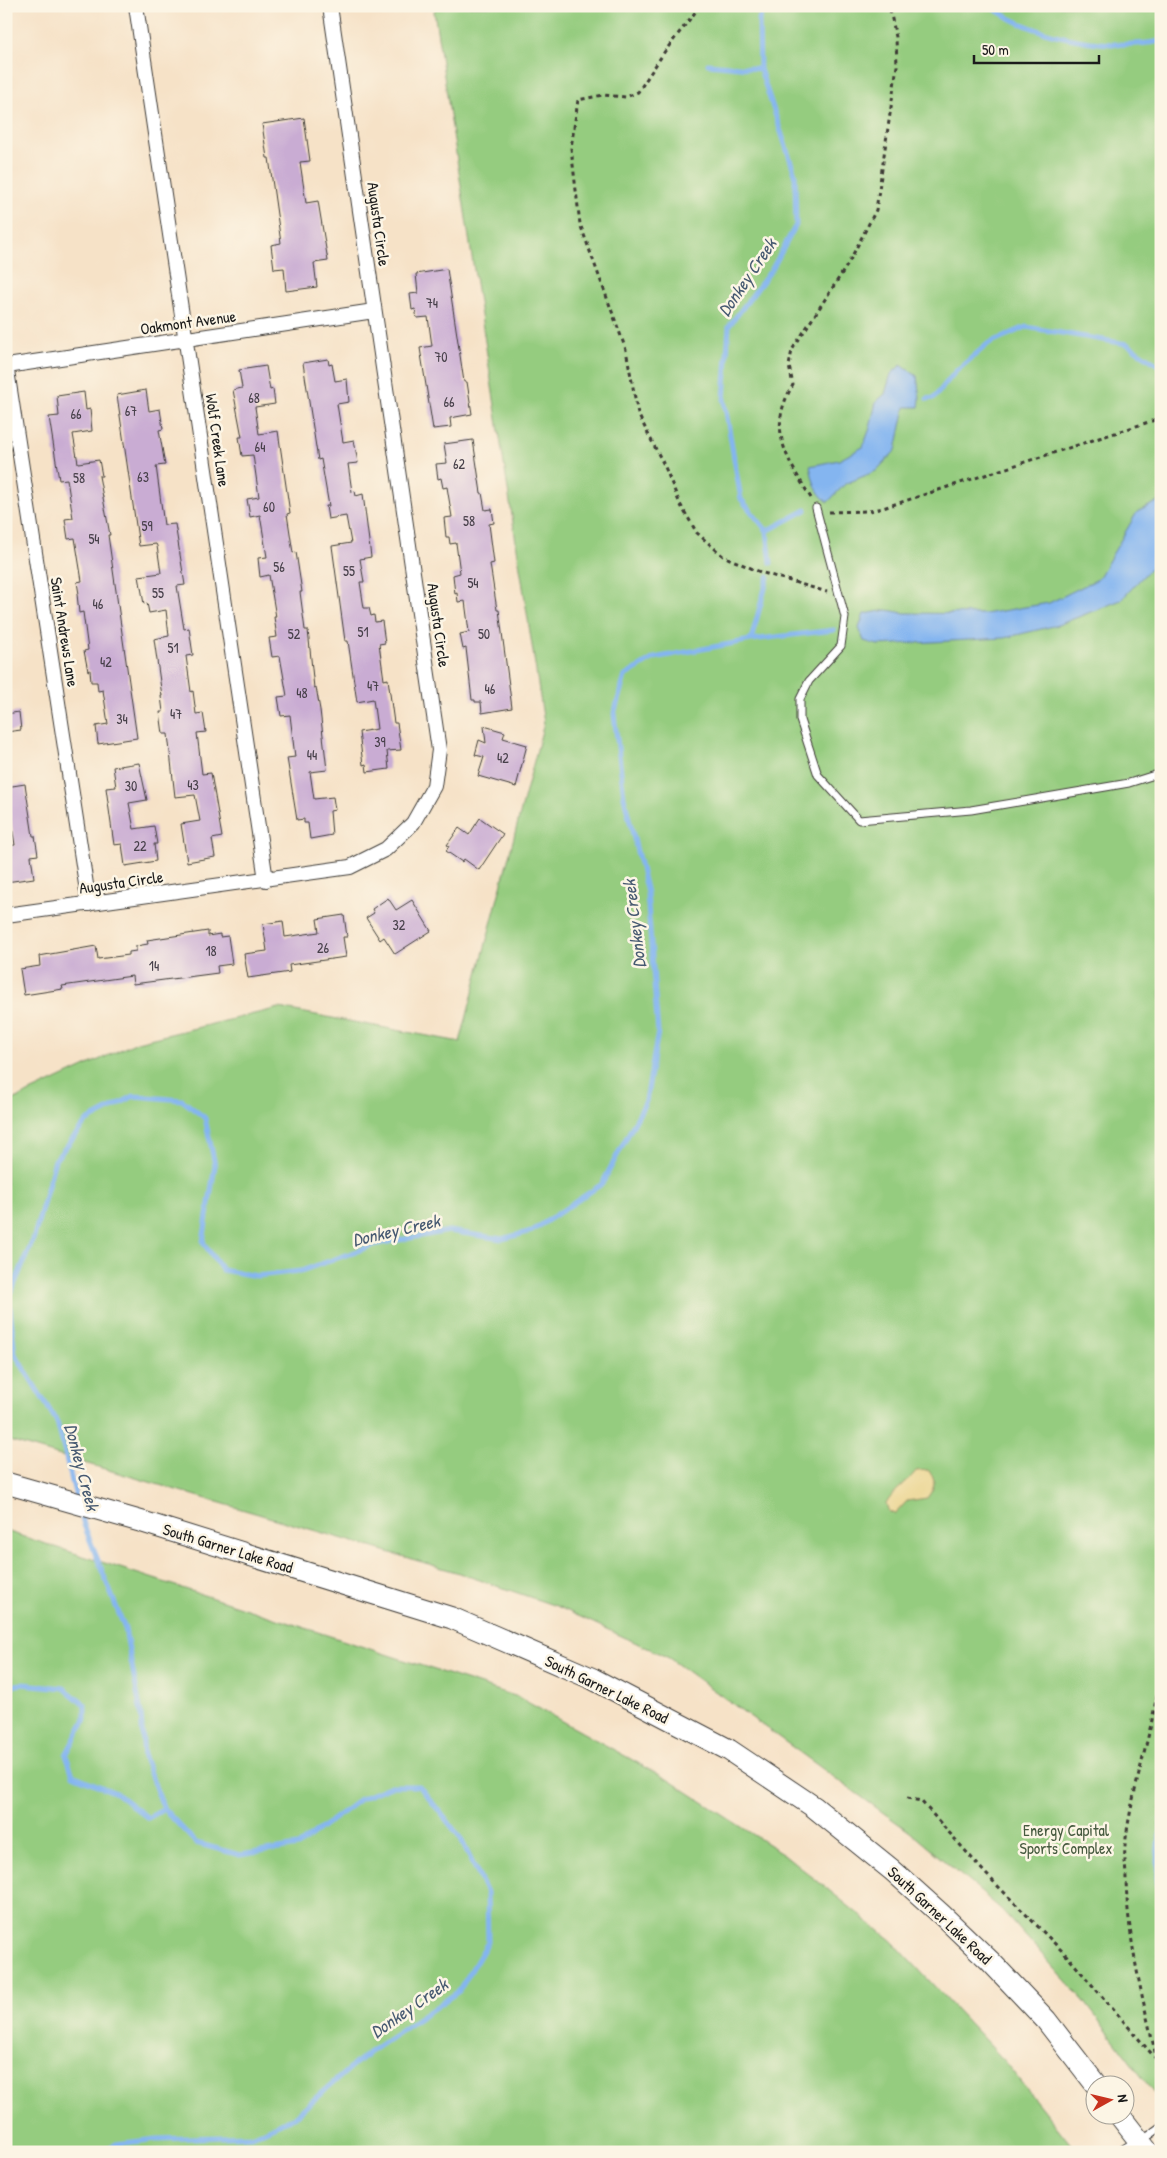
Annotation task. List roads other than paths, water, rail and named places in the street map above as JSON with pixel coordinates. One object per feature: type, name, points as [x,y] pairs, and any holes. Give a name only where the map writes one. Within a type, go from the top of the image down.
[{"type":"main road","name":"South Garner Lake Road","points":[[16,1486],[143,1522],[452,1618],[593,1679],[729,1750],[814,1807],[892,1870],[942,1915],[990,1961],[1046,2020],[1089,2076]]},
{"type":"main road","points":[[1126,2126],[1138,2148]]},
{"type":"street","name":"Wolf Creek Lane","points":[[136,6],[266,880]]},
{"type":"street","name":"Augusta Circle","points":[[6,915],[350,867],[386,849],[414,823],[434,786],[439,750],[330,6]]},
{"type":"street","name":"Oakmont Avenue","points":[[6,365],[374,311]]},
{"type":"street","name":"Saint Andrews Lane","points":[[6,365],[89,904]]},
{"type":"lane","points":[[816,508],[845,617],[841,646],[809,681],[800,699],[800,720],[818,775],[859,820],[971,810],[1129,783],[1161,774]]},
{"type":"lane","points":[[1138,2148],[1161,2127]]},
{"type":"water","points":[[901,365],[917,376],[920,399],[919,407],[905,407],[896,450],[876,471],[845,484],[828,502],[817,490],[810,466],[839,460],[863,447],[876,402],[885,394],[891,374]]},
{"type":"water","points":[[1161,500],[1161,557],[1121,600],[1058,625],[1004,638],[878,645],[864,641],[859,628],[864,614],[887,610],[904,613],[984,614],[1049,603],[1098,579],[1137,512]]},
{"type":"waterway","name":"Donkey Creek","points":[[765,6],[759,19],[760,69],[795,174],[796,225],[772,269],[729,326],[724,400],[741,499],[767,531],[806,510]]},
{"type":"waterway","name":"Donkey Creek","points":[[990,6],[1007,17],[1027,26],[1072,39],[1119,44],[1141,44],[1161,41]]},
{"type":"waterway","points":[[708,64],[760,69]]},
{"type":"waterway","name":"Donkey Creek","points":[[927,399],[934,398],[955,372],[989,343],[1026,327],[1127,344],[1161,367]]},
{"type":"waterway","name":"Donkey Creek","points":[[767,531],[771,563]]},
{"type":"waterway","name":"Donkey Creek","points":[[76,1497],[57,1422],[15,1354],[9,1298],[34,1237],[55,1160],[87,1121],[134,1096],[182,1100],[205,1118],[215,1165],[203,1242],[222,1270],[257,1276],[301,1271],[377,1244],[449,1231],[502,1239],[532,1231],[602,1184],[646,1101],[658,1032],[647,893],[624,797],[614,714],[625,676],[654,658],[751,640],[768,577]]},
{"type":"waterway","name":"Donkey Creek","points":[[751,640],[834,630]]},
{"type":"waterway","name":"Donkey Creek","points":[[80,1510],[84,1525],[125,1629],[141,1713],[144,1758],[164,1809],[196,1843],[240,1855],[298,1846],[360,1799],[391,1786],[419,1786],[460,1837],[487,1893],[488,1942],[459,1991],[364,2056],[294,2117],[252,2136],[157,2139],[116,2144],[105,2152]]},
{"type":"waterway","points":[[6,1687],[22,1684],[64,1688],[85,1705],[85,1719],[66,1755],[73,1775],[116,1793],[148,1818],[164,1809]]},
{"type":"waterway","points":[[1161,1819],[1157,1877],[1161,1901]]},
{"type":"park label","name":"Energy Capital Sports Complex","points":[[1066,1839]]}]
